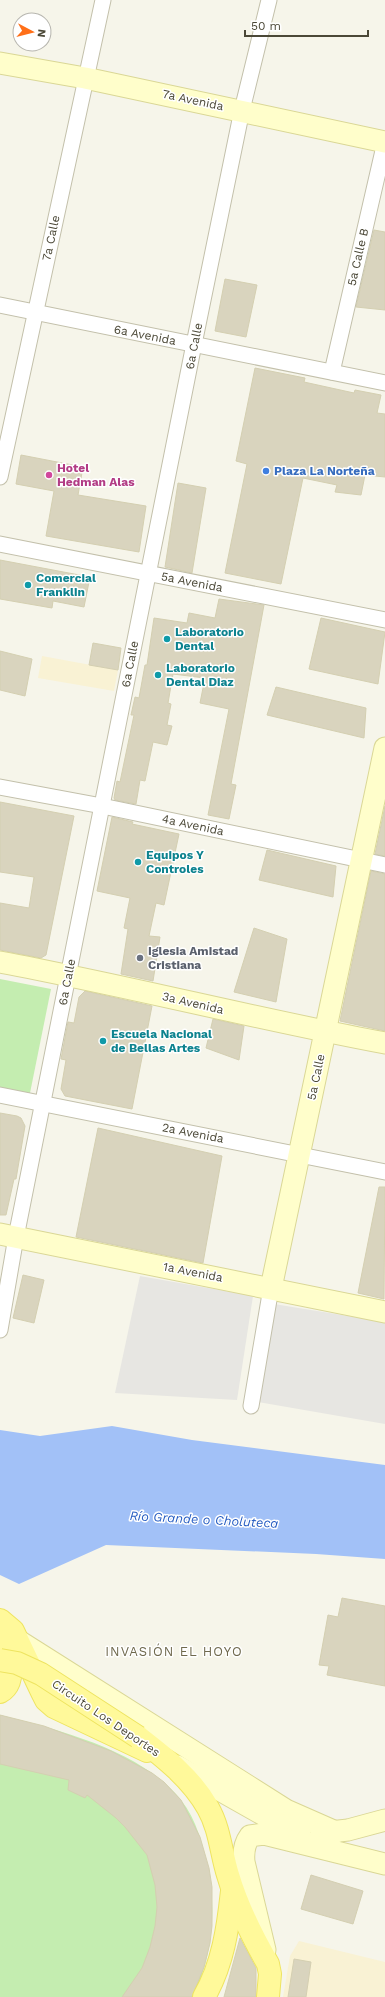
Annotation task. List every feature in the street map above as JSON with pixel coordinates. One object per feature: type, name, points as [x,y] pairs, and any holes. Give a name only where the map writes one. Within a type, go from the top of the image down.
[{"type":"main road","points":[[0,1620],[13,1631],[5,1649],[11,1675],[7,1687],[0,1692]]},
{"type":"main road","points":[[9,1641],[46,1700],[54,1707],[168,1761]]},
{"type":"main road","name":"Circuito Los Deportes","points":[[0,1660],[17,1663],[42,1674],[138,1737],[168,1761],[198,1793],[208,1808],[219,1836],[232,1889],[256,1943],[268,1964],[270,1974],[268,1997]]},
{"type":"main road","points":[[204,1997],[210,1987],[222,1956],[232,1889]]},
{"type":"street","name":"7a Calle","points":[[0,477],[103,0]]},
{"type":"street","name":"6a Calle","points":[[0,1330],[8,1235],[42,1103],[242,110],[269,0]]},
{"type":"street","name":"7a Avenida","points":[[0,63],[85,78],[242,110],[385,142]]},
{"type":"street","name":"5a Calle B","points":[[332,372],[385,142]]},
{"type":"street","name":"6a Avenida","points":[[0,306],[385,383]]},
{"type":"street","name":"5a Avenida","points":[[0,544],[385,620]]},
{"type":"street","name":"5a Calle","points":[[251,1406],[271,1288],[385,748]]},
{"type":"street","name":"4a Avenida","points":[[0,787],[102,806],[385,866]]},
{"type":"street","name":"3a Avenida","points":[[0,962],[68,975],[325,1032],[385,1043]]},
{"type":"street","name":"2a Avenida","points":[[0,1095],[385,1172]]},
{"type":"street","name":"1a Avenida","points":[[8,1235],[385,1312]]},
{"type":"street","points":[[9,1641],[286,1810],[342,1831]]},
{"type":"street","points":[[168,1761],[321,1847]]},
{"type":"street","points":[[295,1833],[342,1831],[385,1820]]},
{"type":"street","points":[[268,1964],[244,1862],[246,1842],[250,1836],[264,1834],[321,1847],[354,1858],[385,1864]]},
{"type":"shaded area","points":[[42,656],[118,670],[114,691],[38,678]]},
{"type":"shaded area","points":[[140,1276],[253,1296],[237,1400],[115,1393]]},
{"type":"shaded area","points":[[274,1304],[385,1322],[385,1424],[258,1402]]},
{"type":"shaded area","points":[[299,1941],[385,1962],[385,1997],[283,1997],[290,1956]]},
{"type":"green space","points":[[0,979],[51,989],[30,1093],[0,1087]]},
{"type":"green space","points":[[0,1715],[73,1735],[122,1755],[144,1768],[164,1783],[187,1808],[201,1843],[211,1886],[212,1902],[211,1935],[205,1967],[193,1997],[0,1997]]},
{"type":"water","name":"Río Grande o Choluteca","points":[[112,1426],[192,1440],[385,1465],[385,1559],[316,1554],[106,1545],[19,1584],[0,1575],[0,1430],[40,1436]]},
{"type":"building","points":[[374,230],[385,232],[385,310],[356,307]]},
{"type":"building","points":[[225,279],[257,285],[246,337],[215,331]]},
{"type":"building","points":[[255,368],[305,378],[304,382],[354,393],[355,390],[381,395],[377,413],[385,414],[385,477],[365,475],[361,495],[335,492],[337,485],[303,478],[281,584],[225,573],[247,464],[236,461]]},
{"type":"building","points":[[21,455],[83,467],[78,495],[146,506],[139,552],[46,536],[54,491],[16,484]]},
{"type":"building","points":[[178,483],[206,488],[192,573],[165,567]]},
{"type":"building","name":"Comercial Franklin","points":[[0,560],[90,577],[84,607],[53,601],[52,608],[0,599]]},
{"type":"building","points":[[219,599],[264,605],[231,784],[236,785],[229,819],[208,815],[229,709],[200,703],[205,678],[173,674],[168,703],[171,704],[167,725],[172,726],[167,745],[153,742],[145,781],[140,780],[136,804],[115,800],[114,798],[117,781],[120,782],[134,715],[131,715],[135,697],[139,698],[145,665],[147,665],[154,618],[187,623],[189,613],[215,618]]},
{"type":"building","points":[[321,618],[385,632],[378,684],[309,669]]},
{"type":"building","points":[[93,643],[121,648],[118,670],[89,665]]},
{"type":"building","points":[[0,651],[32,659],[25,696],[0,690]]},
{"type":"building","points":[[276,687],[366,708],[364,738],[267,715]]},
{"type":"building","points":[[0,802],[74,816],[46,955],[41,958],[0,950],[0,903],[29,908],[34,877],[0,872]]},
{"type":"building","points":[[385,806],[385,856],[375,854]]},
{"type":"building","name":"Equipos Y Controles","points":[[112,817],[133,822],[132,824],[179,834],[164,905],[156,903],[149,936],[160,937],[153,981],[121,974],[128,929],[124,928],[130,898],[97,891]]},
{"type":"building","points":[[267,850],[336,866],[333,897],[259,880]]},
{"type":"building","points":[[371,871],[385,874],[385,1031],[340,1021]]},
{"type":"building","points":[[254,928],[287,939],[276,1002],[234,992]]},
{"type":"building","name":"Escuela Nacional de Bellas Artes","points":[[85,991],[152,1006],[132,1109],[65,1096],[61,1089],[66,1060],[61,1059],[68,1022],[74,1023],[79,997]]},
{"type":"building","points":[[213,1019],[244,1026],[239,1060],[206,1048]]},
{"type":"building","points":[[0,1113],[21,1118],[25,1126],[16,1179],[14,1179],[6,1215],[0,1215]]},
{"type":"building","points":[[98,1128],[222,1156],[203,1263],[76,1237]]},
{"type":"building","points":[[379,1187],[385,1187],[384,1299],[358,1293]]},
{"type":"building","points":[[23,1275],[44,1280],[34,1323],[13,1318]]},
{"type":"building","points":[[342,1598],[385,1606],[385,1686],[327,1675],[329,1666],[319,1665],[328,1615],[338,1617]]},
{"type":"building","points":[[0,1715],[44,1726],[111,1751],[152,1773],[164,1782],[181,1800],[200,1837],[209,1868],[212,1887],[212,1926],[210,1943],[204,1967],[192,1997],[122,1997],[142,1968],[150,1947],[155,1926],[157,1907],[155,1885],[147,1855],[116,1818],[87,1795],[85,1798],[68,1790],[69,1780],[0,1764]]},
{"type":"building","points":[[311,1875],[363,1891],[353,1924],[301,1909]]},
{"type":"building","points":[[240,1938],[256,1968],[256,1997],[224,1997]]},
{"type":"building","points":[[294,1959],[311,1962],[306,1997],[288,1997]]},
{"type":"place","name":"Plaza La Norteña","points":[[266,471]]},
{"type":"place","name":"Hotel Hedman Alas","points":[[49,475]]},
{"type":"place","name":"Comercial Franklin","points":[[28,585]]},
{"type":"place","name":"Laboratorio Dental","points":[[167,639]]},
{"type":"place","name":"Laboratorio Dental Diaz","points":[[158,675]]},
{"type":"place","name":"Equipos Y Controles","points":[[138,862]]},
{"type":"place","name":"Iglesia Amistad Cristiana","points":[[140,958]]},
{"type":"place","name":"Escuela Nacional de Bellas Artes","points":[[103,1041]]},
{"type":"district","name":"INVASIÓN EL HOYO","points":[[174,1651]]}]
